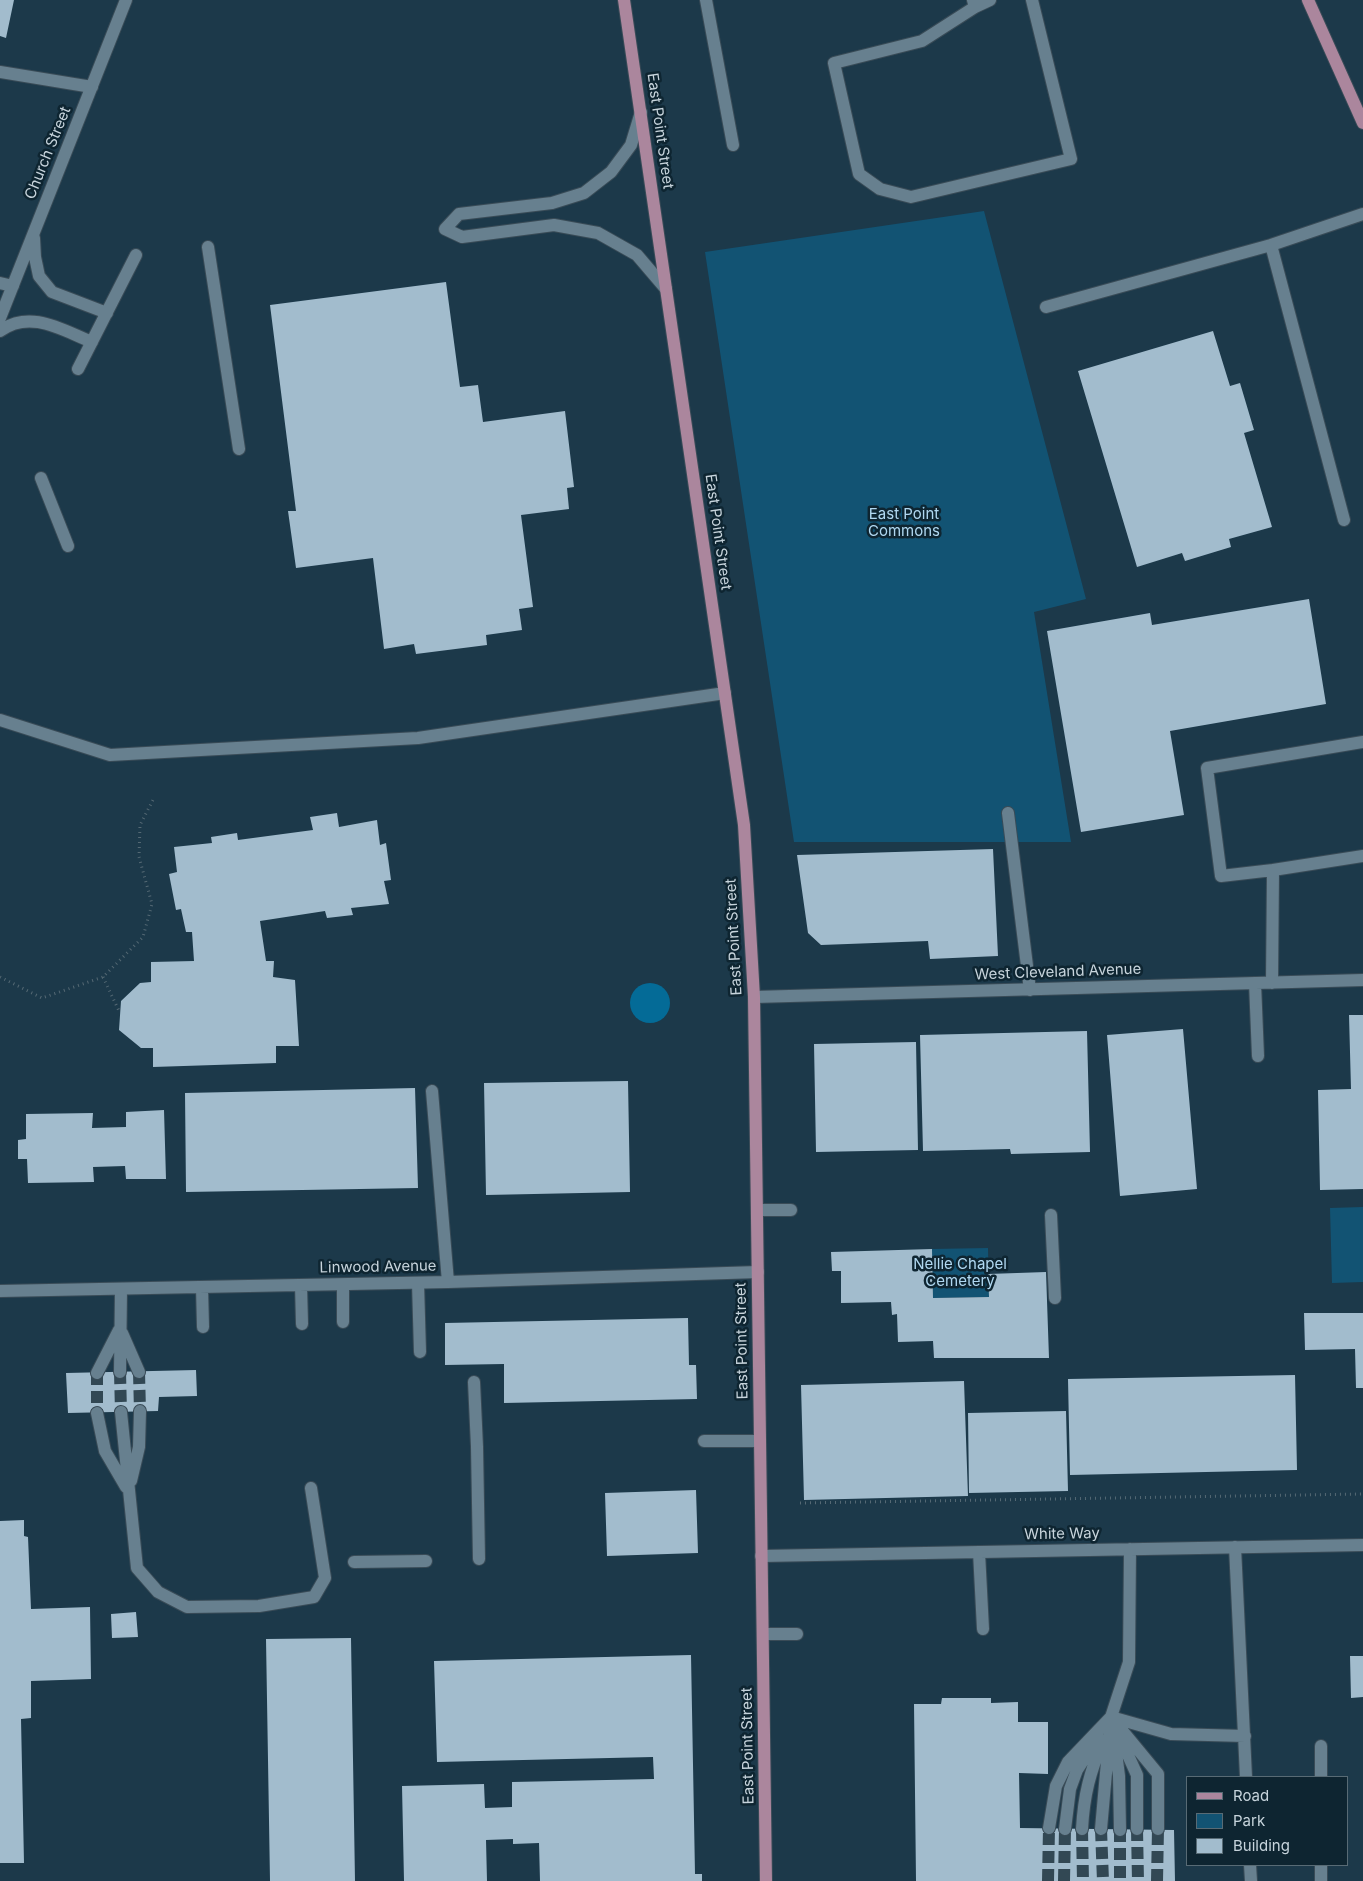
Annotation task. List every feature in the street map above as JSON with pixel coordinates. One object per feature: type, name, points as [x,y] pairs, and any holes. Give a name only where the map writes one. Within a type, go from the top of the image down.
[{"type":"main road","name":"East Point Street","points":[[624,0],[744,825],[754,997],[766,1881]]},
{"type":"main road","points":[[1308,0],[1363,123]]},
{"type":"street","name":"Church Street","points":[[0,318],[126,0]]},
{"type":"street","points":[[706,0],[734,145]]},
{"type":"street","points":[[990,0],[974,3],[922,41],[834,63],[859,174],[880,189],[911,197],[1072,159],[1032,0]]},
{"type":"street","points":[[0,72],[92,87]]},
{"type":"street","points":[[641,112],[631,145],[611,172],[584,192],[552,203],[459,214],[445,228],[462,237],[554,225],[598,233],[637,255],[666,289]]},
{"type":"street","points":[[1046,308],[1270,245],[1363,214]]},
{"type":"street","points":[[34,232],[35,257],[39,276],[52,292],[107,313]]},
{"type":"street","points":[[1270,245],[1344,520]]},
{"type":"street","points":[[208,247],[239,449]]},
{"type":"street","points":[[78,369],[136,255]]},
{"type":"street","points":[[0,283],[13,286]]},
{"type":"street","points":[[0,330],[6,326],[27,320],[40,321],[92,342]]},
{"type":"street","points":[[41,478],[68,546]]},
{"type":"street","points":[[0,720],[110,755],[418,738],[725,693]]},
{"type":"street","points":[[1363,742],[1207,768],[1221,876],[1363,856]]},
{"type":"street","points":[[1008,812],[1030,990]]},
{"type":"street","points":[[1272,983],[1273,870]]},
{"type":"street","name":"West Cleveland Avenue","points":[[754,997],[1363,980]]},
{"type":"street","points":[[1256,983],[1258,1056]]},
{"type":"street","points":[[432,1091],[448,1282]]},
{"type":"street","points":[[757,1210],[791,1210]]},
{"type":"street","points":[[1051,1215],[1054,1298]]},
{"type":"street","name":"Linwood Avenue","points":[[0,1291],[343,1285],[758,1272]]},
{"type":"street","points":[[418,1283],[420,1352]]},
{"type":"street","points":[[301,1285],[302,1324]]},
{"type":"street","points":[[343,1285],[343,1322]]},
{"type":"street","points":[[202,1287],[203,1327]]},
{"type":"street","points":[[120,1372],[121,1289]]},
{"type":"street","points":[[120,1328],[139,1372]]},
{"type":"street","points":[[97,1373],[120,1328]]},
{"type":"street","points":[[474,1382],[479,1559]]},
{"type":"street","points":[[129,1491],[139,1447],[140,1411]]},
{"type":"street","points":[[121,1412],[137,1568],[158,1592],[187,1607],[259,1606],[314,1597],[325,1578],[311,1488]]},
{"type":"street","points":[[97,1413],[105,1451],[129,1491]]},
{"type":"street","points":[[704,1441],[760,1440]]},
{"type":"street","name":"White Way","points":[[761,1556],[1363,1545]]},
{"type":"street","points":[[1235,1547],[1246,1776]]},
{"type":"street","points":[[1082,1829],[1085,1795],[1089,1777],[1129,1662],[1130,1549]]},
{"type":"street","points":[[979,1552],[983,1629]]},
{"type":"street","points":[[354,1562],[426,1561]]},
{"type":"street","points":[[763,1634],[797,1634]]},
{"type":"street","points":[[1111,1717],[1170,1734],[1245,1736]]},
{"type":"street","points":[[1049,1828],[1056,1786],[1068,1762],[1111,1717]]},
{"type":"street","points":[[1065,1829],[1070,1789],[1077,1770],[1111,1717]]},
{"type":"street","points":[[1101,1829],[1111,1717]]},
{"type":"street","points":[[1111,1717],[1158,1774],[1158,1829]]},
{"type":"street","points":[[1111,1717],[1119,1776],[1120,1830]]},
{"type":"street","points":[[1111,1717],[1137,1775],[1137,1830]]},
{"type":"street","points":[[1321,1746],[1321,1776]]},
{"type":"street","points":[[1250,1866],[1251,1881]]},
{"type":"street","points":[[1321,1866],[1321,1881]]},
{"type":"path","points":[[0,977],[42,998],[103,977],[143,938],[152,904],[139,857],[140,825],[154,798]]},
{"type":"path","points":[[103,977],[120,1013]]},
{"type":"path","points":[[800,1503],[1363,1494]]},
{"type":"shaded area","points":[[0,0],[1363,0],[1363,1881],[0,1881]]},
{"type":"shaded area","points":[[646,983],[654,983],[661,986],[667,992],[670,1003],[667,1014],[661,1020],[654,1023],[646,1023],[639,1020],[633,1014],[630,1007],[630,999],[633,992],[639,986]]},
{"type":"green space","name":"East Point Commons","points":[[984,211],[1086,599],[1034,612],[1071,842],[794,842],[705,252]]},
{"type":"green space","points":[[1363,1207],[1363,1282],[1332,1283],[1330,1208]]},
{"type":"green space","name":"Nellie Chapel Cemetery","points":[[988,1248],[989,1297],[933,1298],[932,1249]]},
{"type":"building","points":[[0,0],[14,0],[6,38],[0,36]]},
{"type":"building","points":[[446,282],[460,387],[478,385],[483,422],[565,411],[574,487],[567,488],[569,509],[521,515],[533,607],[519,609],[522,630],[486,635],[487,645],[416,654],[414,644],[384,649],[373,558],[296,568],[288,511],[296,511],[270,305]]},
{"type":"building","points":[[1213,331],[1230,386],[1240,383],[1254,430],[1244,433],[1272,527],[1229,539],[1231,547],[1185,561],[1182,553],[1137,567],[1078,371]]},
{"type":"building","points":[[1309,599],[1326,704],[1170,731],[1184,815],[1081,832],[1047,631],[1150,613],[1152,625]]},
{"type":"building","points":[[337,813],[339,827],[377,820],[380,845],[386,843],[391,880],[384,881],[389,904],[351,908],[353,915],[327,918],[325,911],[260,921],[266,961],[274,961],[273,977],[295,980],[299,1046],[276,1046],[276,1063],[153,1067],[153,1048],[141,1048],[119,1030],[121,1001],[140,983],[151,982],[151,962],[194,961],[192,932],[186,932],[181,909],[176,910],[169,874],[177,872],[174,847],[212,843],[211,837],[237,833],[238,840],[313,830],[310,817]]},
{"type":"building","points":[[993,849],[998,956],[930,959],[928,941],[821,945],[808,933],[797,855]]},
{"type":"building","points":[[1349,1015],[1363,1015],[1363,1189],[1320,1190],[1318,1090],[1351,1089]]},
{"type":"building","points":[[1183,1029],[1197,1189],[1120,1196],[1107,1035]]},
{"type":"building","points":[[1087,1031],[1090,1152],[1011,1154],[1010,1149],[923,1151],[920,1035]]},
{"type":"building","points":[[916,1042],[918,1150],[816,1152],[814,1044]]},
{"type":"building","points":[[628,1081],[630,1192],[486,1195],[484,1083]]},
{"type":"building","points":[[415,1088],[418,1188],[186,1192],[185,1093]]},
{"type":"building","points":[[164,1110],[166,1179],[126,1179],[125,1166],[93,1167],[94,1182],[28,1183],[27,1159],[18,1159],[18,1140],[26,1139],[26,1114],[93,1113],[92,1128],[126,1127],[126,1112]]},
{"type":"building","points":[[932,1249],[933,1298],[989,1297],[988,1274],[1046,1272],[1049,1358],[934,1358],[933,1341],[898,1342],[897,1314],[892,1315],[891,1302],[841,1303],[841,1271],[832,1271],[831,1252]]},
{"type":"building","points":[[1304,1313],[1363,1313],[1363,1388],[1356,1388],[1355,1349],[1305,1350]]},
{"type":"building","points":[[688,1318],[689,1365],[696,1365],[697,1399],[504,1403],[504,1364],[445,1365],[445,1323]]},
{"type":"building","points":[[196,1370],[197,1396],[159,1397],[158,1411],[68,1413],[66,1373]]},
{"type":"building","points":[[1295,1375],[1297,1470],[1070,1475],[1068,1379]]},
{"type":"building","points":[[964,1381],[968,1496],[804,1500],[801,1385]]},
{"type":"building","points":[[1066,1411],[1068,1491],[969,1493],[968,1413]]},
{"type":"building","points":[[696,1490],[698,1553],[607,1556],[605,1493]]},
{"type":"building","points":[[24,1520],[24,1536],[28,1537],[31,1609],[90,1607],[91,1679],[31,1681],[31,1718],[21,1719],[24,1863],[0,1863],[0,1521]]},
{"type":"building","points":[[136,1612],[138,1637],[112,1638],[111,1614]]},
{"type":"building","points":[[351,1638],[355,1881],[270,1881],[266,1639]]},
{"type":"building","points":[[691,1655],[695,1874],[702,1874],[702,1881],[540,1881],[539,1843],[513,1844],[513,1839],[486,1840],[487,1881],[404,1881],[402,1786],[484,1784],[485,1808],[512,1807],[512,1782],[654,1779],[653,1757],[437,1762],[434,1661]]},
{"type":"building","points":[[1350,1656],[1363,1656],[1363,1697],[1351,1698]]},
{"type":"building","points":[[942,1698],[991,1698],[991,1703],[1018,1702],[1018,1722],[1048,1722],[1048,1774],[1019,1773],[1020,1828],[1174,1830],[1175,1881],[916,1881],[914,1704],[941,1704]]},
{"type":"tunnel","points":[[120,1372],[121,1412]]},
{"type":"tunnel","points":[[139,1372],[140,1411]]},
{"type":"tunnel","points":[[97,1373],[97,1413]]},
{"type":"tunnel","points":[[1048,1881],[1049,1828]]},
{"type":"tunnel","points":[[1064,1881],[1065,1829]]},
{"type":"tunnel","points":[[1082,1829],[1083,1881]]},
{"type":"tunnel","points":[[1101,1829],[1103,1881]]},
{"type":"tunnel","points":[[1137,1829],[1138,1881]]},
{"type":"tunnel","points":[[1157,1881],[1158,1829]]},
{"type":"tunnel","points":[[1120,1830],[1120,1881]]}]
